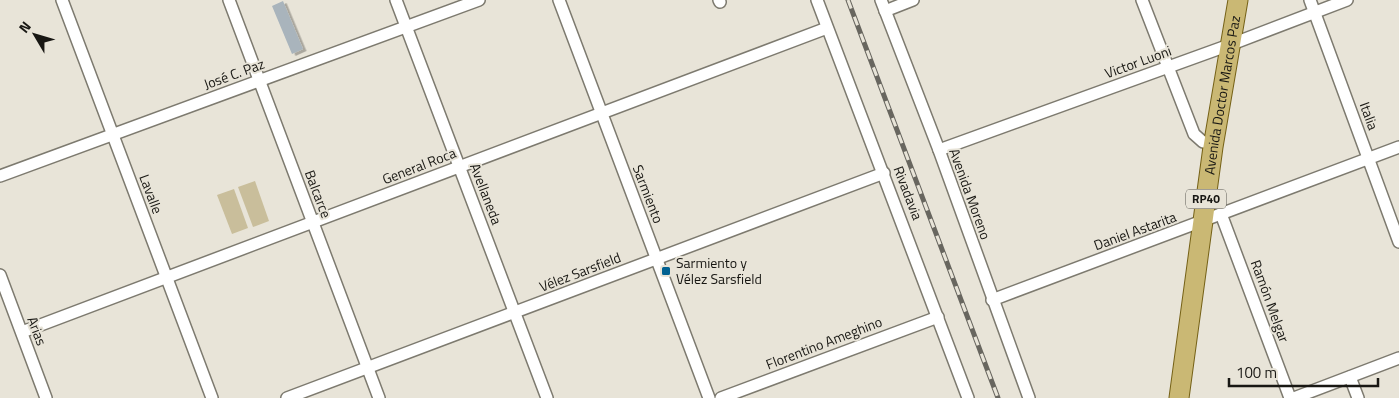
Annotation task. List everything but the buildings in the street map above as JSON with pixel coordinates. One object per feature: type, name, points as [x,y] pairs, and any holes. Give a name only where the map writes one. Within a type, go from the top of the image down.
[{"type":"main road","name":"Avenida Doctor Marcos Paz","points":[[1167,398],[1213,147],[1226,46],[1226,0]]},
{"type":"main road","name":"Avenida Doctor Marcos Paz","points":[[1179,398],[1198,223],[1203,142],[1238,0]]},
{"type":"street","name":"Lavalle","points":[[62,0],[212,398]]},
{"type":"street","name":"Balcarce","points":[[229,0],[379,398]]},
{"type":"street","name":"Avellaneda","points":[[396,0],[547,398]]},
{"type":"street","name":"José C. Paz","points":[[0,176],[479,0]]},
{"type":"street","name":"Sarmiento","points":[[559,0],[709,398]]},
{"type":"street","name":"Rivadavia","points":[[817,0],[968,398]]},
{"type":"street","points":[[883,5],[913,0]]},
{"type":"street","points":[[1142,0],[1194,134],[1203,142]]},
{"type":"street","name":"Italia","points":[[1310,0],[1399,242]]},
{"type":"street","name":"Victor Luoni","points":[[939,150],[1347,0]]},
{"type":"street","name":"Avenida Moreno","points":[[883,5],[939,150],[1029,398]]},
{"type":"street","name":"General Roca","points":[[22,332],[827,28]]},
{"type":"street","name":"Daniel Astarita","points":[[992,300],[1399,147]]},
{"type":"street","name":"Vélez Sarsfield","points":[[287,398],[884,173]]},
{"type":"street","name":"Ramón Melgar","points":[[1222,214],[1292,398]]},
{"type":"street","name":"Arias","points":[[0,275],[46,398]]},
{"type":"street","name":"Florentino Ameghino","points":[[721,398],[938,317]]},
{"type":"street","points":[[1292,398],[1399,358]]},
{"type":"street","points":[[1350,377],[1358,398]]},
{"type":"shaded area","points":[[255,181],[269,221],[253,227],[238,187]]},
{"type":"shaded area","points":[[234,189],[248,228],[232,234],[217,195]]},
{"type":"railway","points":[[848,0],[998,398]]},
{"type":"place","name":"Sarmiento y Vélez Sarsfield","points":[[666,271]]}]
